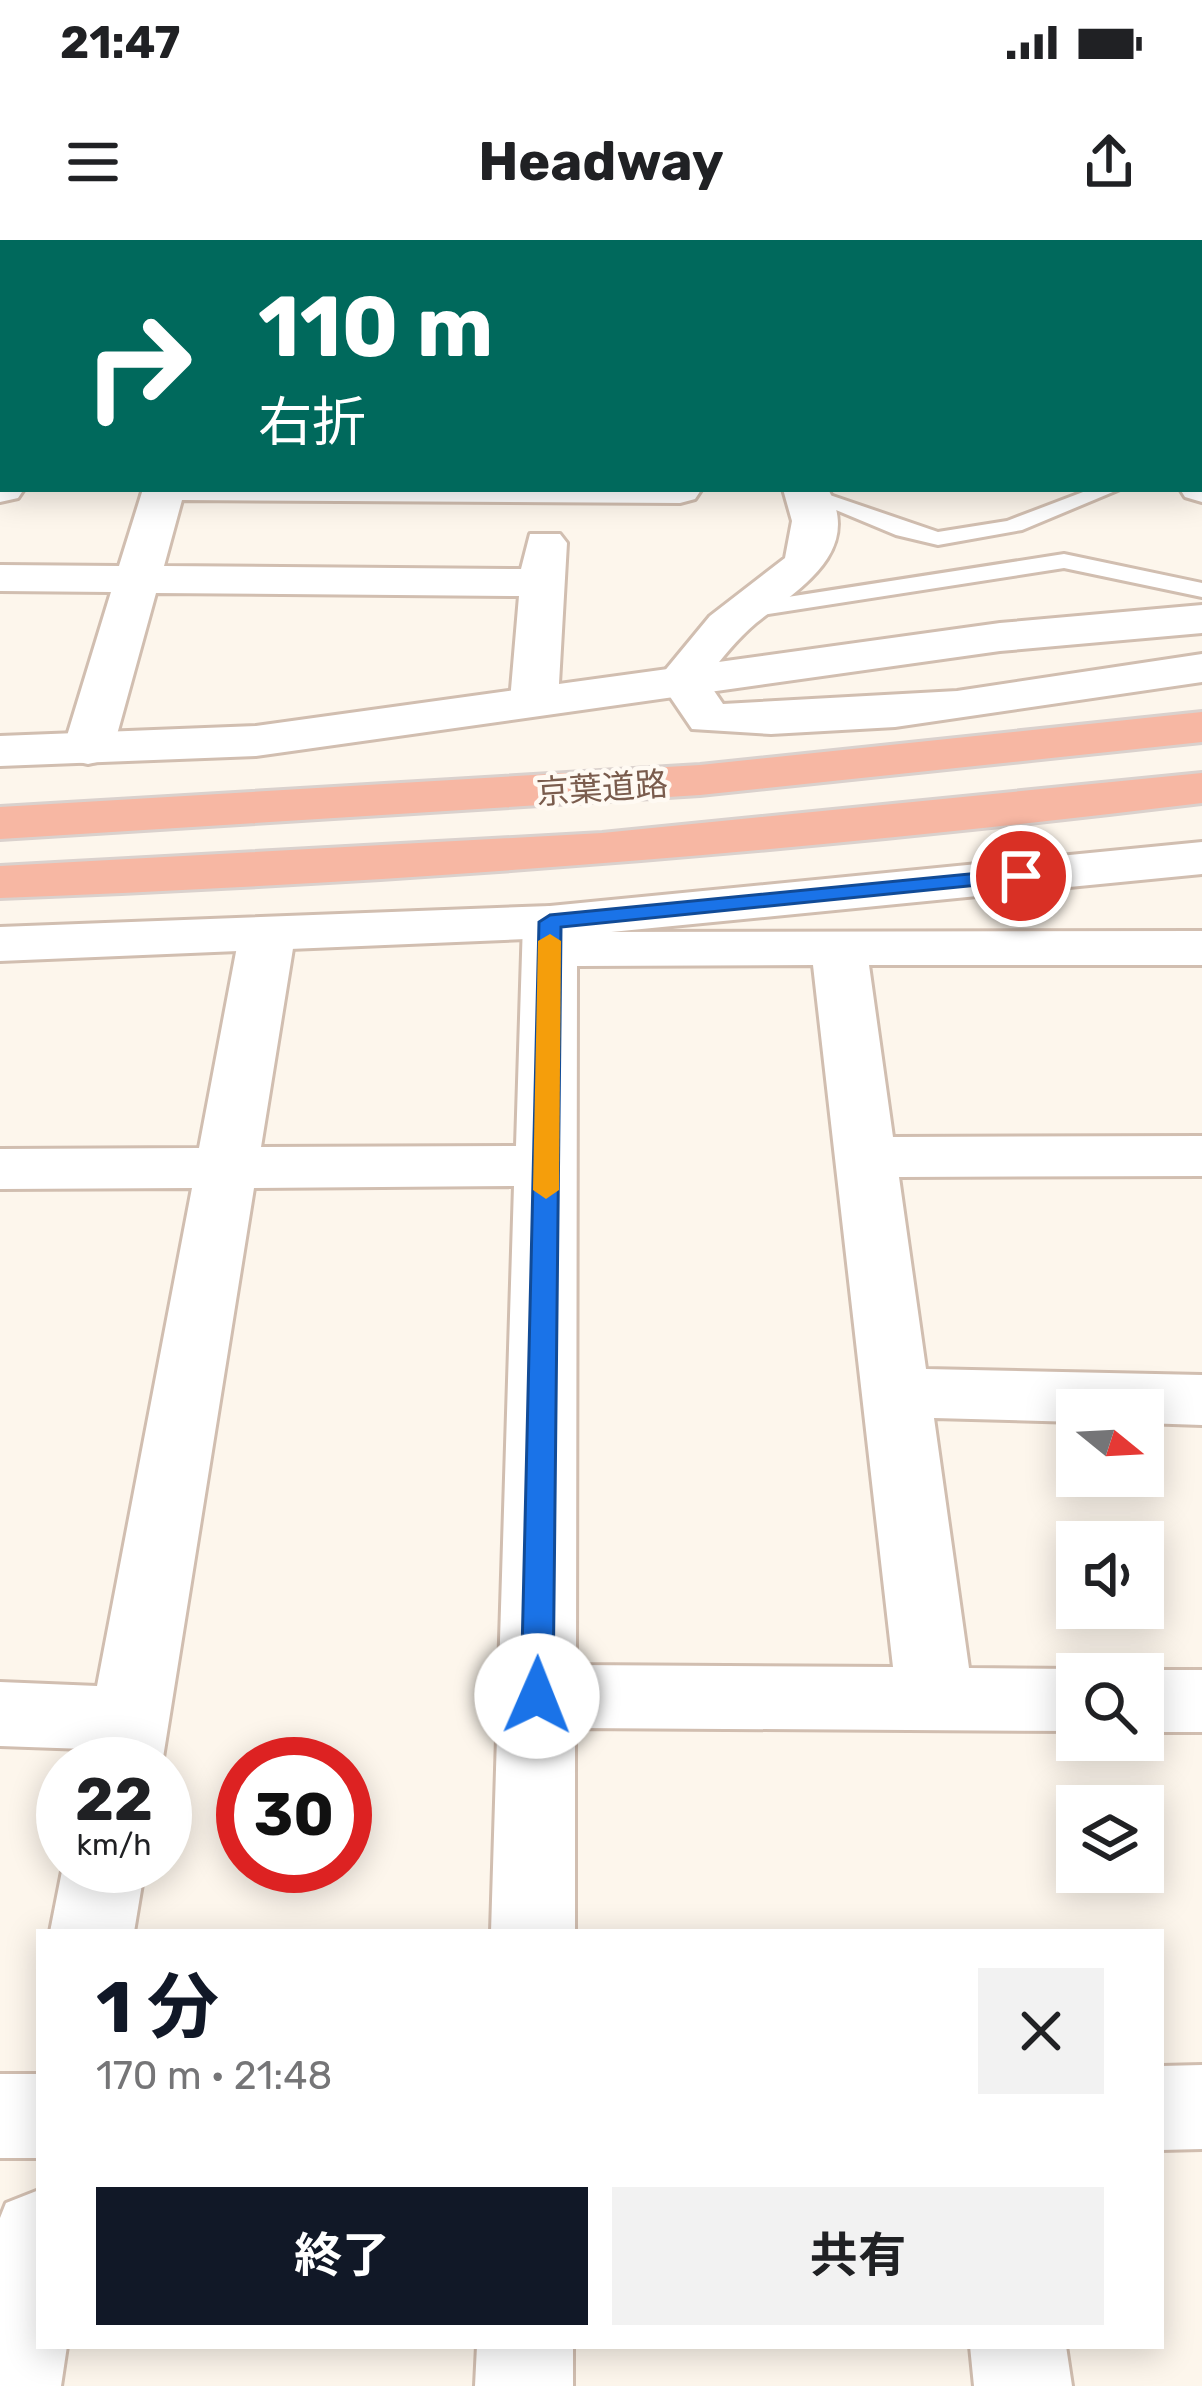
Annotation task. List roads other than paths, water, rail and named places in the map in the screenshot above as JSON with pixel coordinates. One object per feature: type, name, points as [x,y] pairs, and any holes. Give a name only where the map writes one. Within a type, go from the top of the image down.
[{"type":"highway","name":"京葉道路","points":[[0,823],[655,784],[1202,727]]},
{"type":"highway","name":"京葉道路","points":[[0,882],[736,837],[998,814],[1202,788]]},
{"type":"street","points":[[88,749],[163,492]]},
{"type":"street","points":[[534,701],[549,492]]},
{"type":"street","points":[[682,679],[742,611],[801,574],[817,534],[808,492]]},
{"type":"street","points":[[0,578],[542,584]]},
{"type":"street","points":[[0,751],[256,741],[1000,637],[1202,619]]},
{"type":"street","points":[[682,679],[709,719],[802,722],[1042,696],[1202,668]]},
{"type":"street","points":[[550,935],[1202,858]]},
{"type":"street","points":[[532,1929],[550,935]]},
{"type":"street","points":[[0,944],[267,936],[550,935],[839,951],[1202,948]]},
{"type":"street","points":[[127,1737],[267,936]]},
{"type":"street","points":[[839,951],[934,1699]]},
{"type":"street","points":[[865,1157],[1202,1156]]},
{"type":"street","points":[[0,1169],[546,1166]]},
{"type":"street","points":[[896,1393],[1202,1400]]},
{"type":"street","points":[[537,1696],[1056,1700]]},
{"type":"street","points":[[1164,1701],[1202,1701]]},
{"type":"street","points":[[0,1714],[107,1737]]},
{"type":"street","points":[[93,1929],[99,1893]]},
{"type":"street","points":[[1164,2108],[1202,2107]]},
{"type":"street","points":[[0,2116],[36,2116]]},
{"type":"street","points":[[12,2386],[36,2252]]},
{"type":"street","points":[[524,2386],[525,2349]]},
{"type":"street","points":[[1018,2349],[1023,2386]]},
{"type":"lane","points":[[808,492],[921,537],[969,535],[1060,510],[1101,492]]},
{"type":"lane","points":[[1027,492],[1060,510]]},
{"type":"lane","points":[[742,611],[1064,561],[1202,590]]}]
